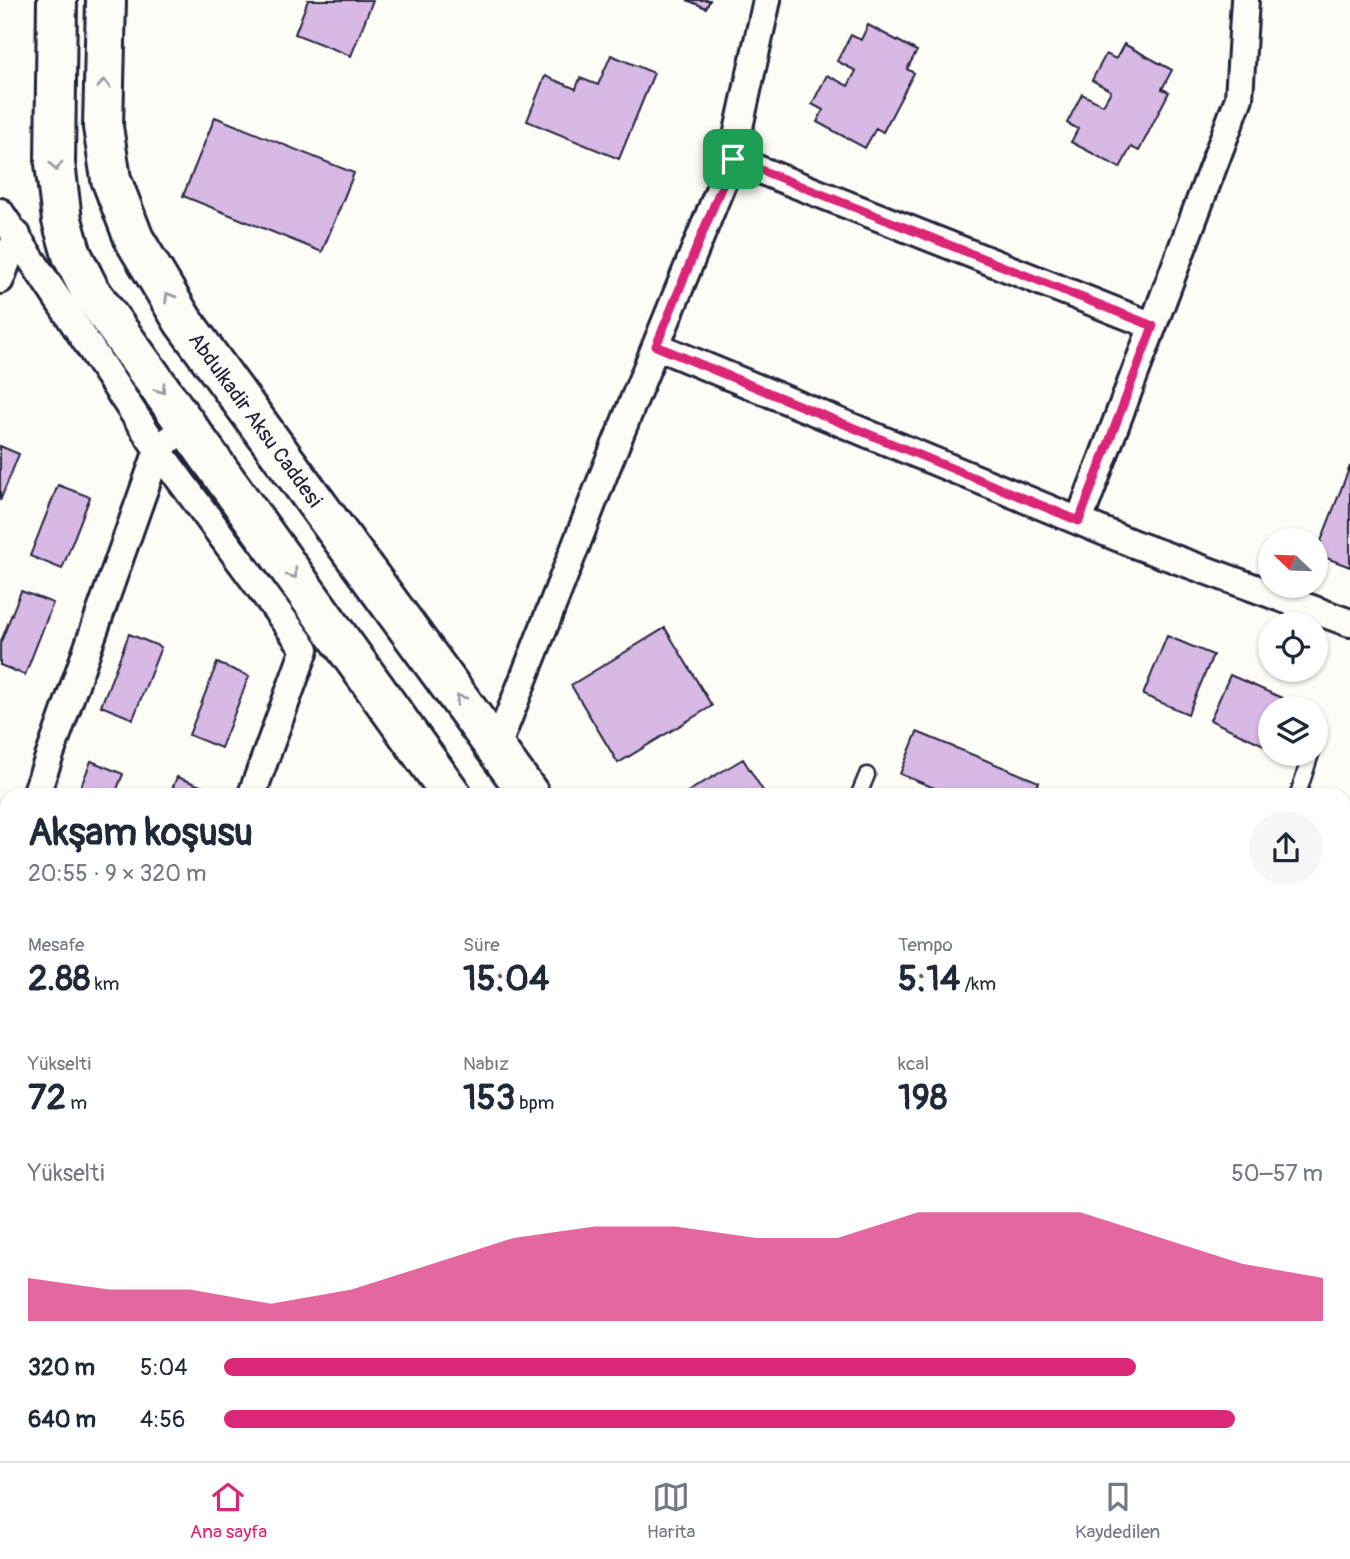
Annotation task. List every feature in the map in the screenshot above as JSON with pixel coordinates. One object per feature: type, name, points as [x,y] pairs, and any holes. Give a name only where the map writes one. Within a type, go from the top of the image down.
[{"type":"main road","points":[[57,0],[55,163],[62,220],[72,255],[90,291],[447,788]]},
{"type":"main road","name":"Abdulkadir Aksu Caddesi","points":[[106,0],[103,127],[111,179],[134,239],[183,321],[525,788]]},
{"type":"street","points":[[496,748],[607,466],[733,159],[767,0]]},
{"type":"street","points":[[1079,521],[1239,99],[1245,0]]},
{"type":"street","points":[[733,159],[1153,326]]},
{"type":"street","points":[[0,212],[159,450],[305,649],[254,788]]},
{"type":"street","points":[[0,280],[16,235]]},
{"type":"street","points":[[656,346],[1134,544],[1350,623]]},
{"type":"street","points":[[38,788],[159,450],[186,425]]},
{"type":"lane","points":[[1300,788],[1307,766]]},
{"type":"lane","points":[[862,788],[867,775]]},
{"type":"building","points":[[308,0],[373,0],[351,56],[295,34]]},
{"type":"building","points":[[687,0],[710,0],[706,8]]},
{"type":"building","points":[[868,25],[917,51],[907,69],[914,73],[883,132],[876,128],[865,148],[817,122],[823,110],[812,104],[827,75],[848,86],[856,71],[837,61],[851,35],[861,40]]},
{"type":"building","points":[[1124,44],[1172,70],[1162,89],[1169,92],[1139,151],[1131,147],[1120,168],[1071,142],[1078,129],[1067,123],[1082,94],[1103,105],[1111,91],[1092,80],[1106,54],[1116,59]]},
{"type":"building","points":[[611,55],[654,73],[619,159],[527,121],[545,76],[576,89],[580,78],[598,85]]},
{"type":"building","points":[[215,117],[354,173],[322,252],[183,196]]},
{"type":"building","points":[[0,446],[19,454],[0,501]]},
{"type":"building","points":[[1350,466],[1350,567],[1328,559],[1326,528]]},
{"type":"building","points":[[1350,466],[1350,567],[1328,559],[1326,528]]},
{"type":"building","points":[[58,485],[90,497],[62,569],[30,556]]},
{"type":"building","points":[[21,591],[53,603],[25,675],[0,665],[0,644]]},
{"type":"building","points":[[665,628],[712,706],[618,763],[571,685]]},
{"type":"building","points":[[129,634],[161,647],[133,719],[101,706]]},
{"type":"building","points":[[1167,636],[1213,655],[1188,714],[1143,695]]},
{"type":"building","points":[[217,663],[249,676],[221,748],[189,735]]},
{"type":"building","points":[[1230,675],[1278,696],[1258,696],[1258,742],[1210,720]]},
{"type":"building","points":[[917,732],[1039,782],[1036,788],[934,788],[900,774]]},
{"type":"building","points":[[743,759],[761,788],[694,788]]},
{"type":"building","points":[[91,761],[123,774],[117,788],[80,788]]},
{"type":"building","points":[[177,777],[206,788],[172,788]]},
{"type":"route","points":[[733,159],[1153,326],[1079,521],[656,346],[733,159]]}]
